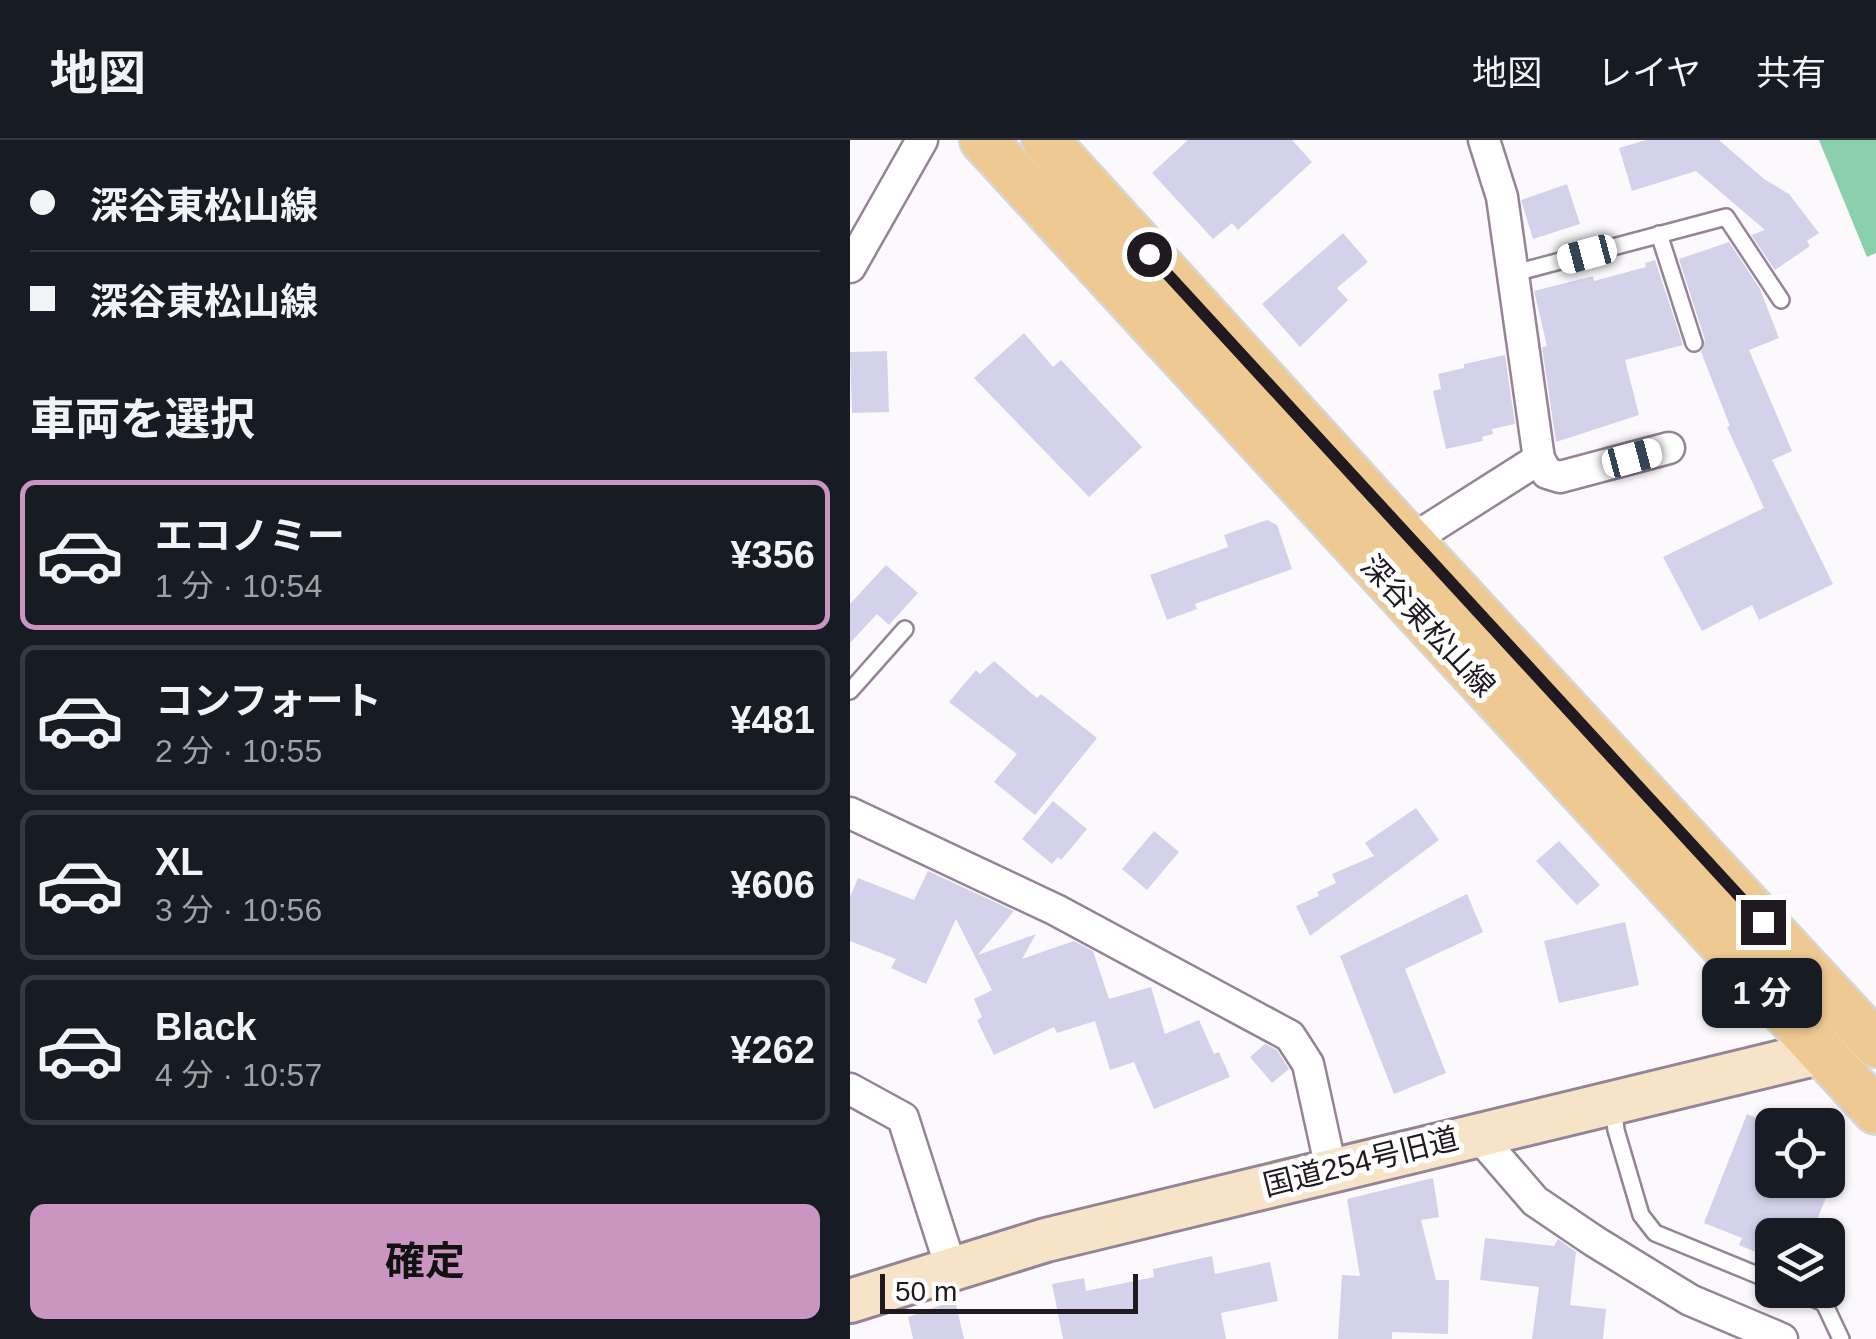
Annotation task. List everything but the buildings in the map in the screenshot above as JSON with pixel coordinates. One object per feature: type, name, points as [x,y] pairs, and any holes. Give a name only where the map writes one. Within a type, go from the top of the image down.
[{"type":"main road","name":"深谷東松山線","points":[[983,140],[1876,1110]]},
{"type":"main road","name":"深谷東松山線","points":[[1045,140],[1410,541],[1875,1040]]},
{"type":"street","points":[[850,266],[922,140]]},
{"type":"street","points":[[1484,140],[1502,197],[1539,458],[1547,473],[1560,477],[1669,448]]},
{"type":"street","points":[[1410,541],[1539,458]]},
{"type":"street","points":[[850,813],[1056,910],[1290,1036],[1308,1064],[1331,1169]]},
{"type":"street","name":"国道254号旧道","points":[[850,1301],[1046,1240],[1612,1100],[1875,1040]]},
{"type":"street","points":[[850,1089],[902,1118],[951,1268]]},
{"type":"street","points":[[1478,1134],[1535,1201],[1594,1241],[1690,1300],[1782,1339]]},
{"type":"lane","points":[[1515,274],[1726,218],[1781,300]]},
{"type":"lane","points":[[1659,234],[1694,343]]},
{"type":"lane","points":[[850,692],[905,630]]},
{"type":"lane","points":[[1612,1100],[1616,1130],[1641,1215],[1655,1233],[1755,1274]]},
{"type":"lane","points":[[1826,1308],[1841,1339]]},
{"type":"green space","points":[[1819,140],[1876,140],[1876,253],[1867,257]]},
{"type":"route","points":[[1149,254],[1763,922]]}]
